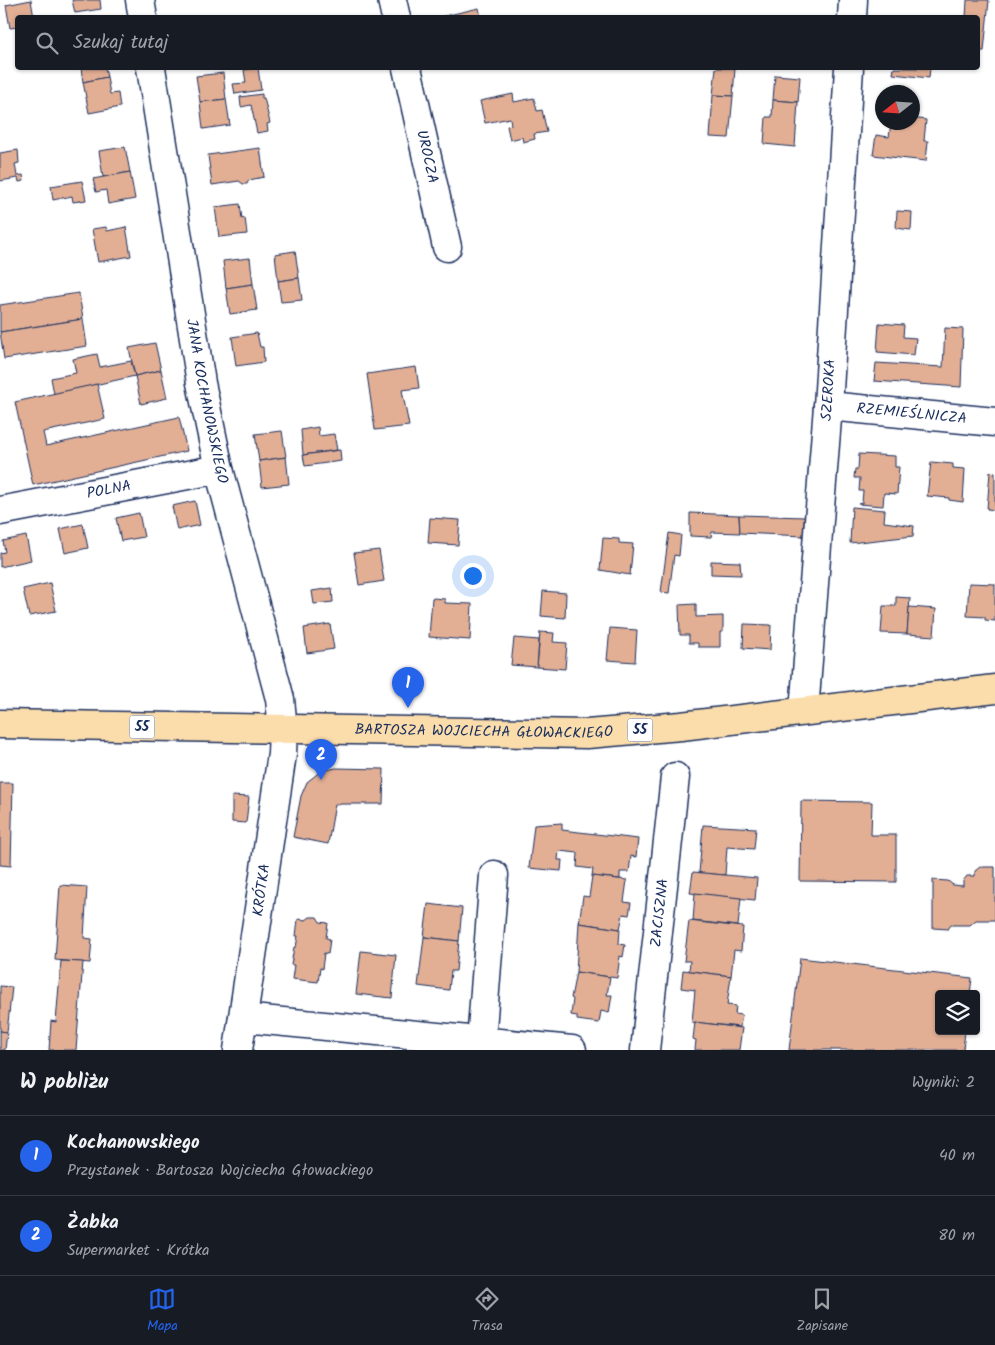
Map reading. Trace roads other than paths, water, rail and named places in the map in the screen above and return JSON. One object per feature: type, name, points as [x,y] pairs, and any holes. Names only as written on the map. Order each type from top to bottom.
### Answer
[{"type":"main road","name":"BARTOSZA WOJCIECHA GŁOWACKIEGO","points":[[0,724],[587,734],[681,726],[995,689]]},
{"type":"street","points":[[140,0],[142,15]]},
{"type":"street","points":[[392,0],[395,15]]},
{"type":"street","points":[[852,15],[853,0]]},
{"type":"street","name":"JANA KOCHANOWSKIEGO","points":[[151,70],[201,383],[219,469],[280,699],[283,730]]},
{"type":"street","name":"UROCZA","points":[[407,70],[447,246]]},
{"type":"street","name":"SZEROKA","points":[[804,712],[828,406],[849,70]]},
{"type":"street","name":"RZEMIEŚLNICZA","points":[[828,406],[995,422]]},
{"type":"street","name":"POLNA","points":[[0,511],[219,469]]},
{"type":"street","name":"KRÓTKA","points":[[238,1050],[282,754],[283,730]]},
{"type":"street","name":"ZACISZNA","points":[[645,1050],[674,777]]},
{"type":"street","points":[[481,1042],[494,875]]},
{"type":"street","points":[[243,1018],[572,1050]]},
{"type":"place","name":"Kochanowskiego","points":[[408,708]]},
{"type":"place","name":"Żabka","points":[[321,780]]}]
